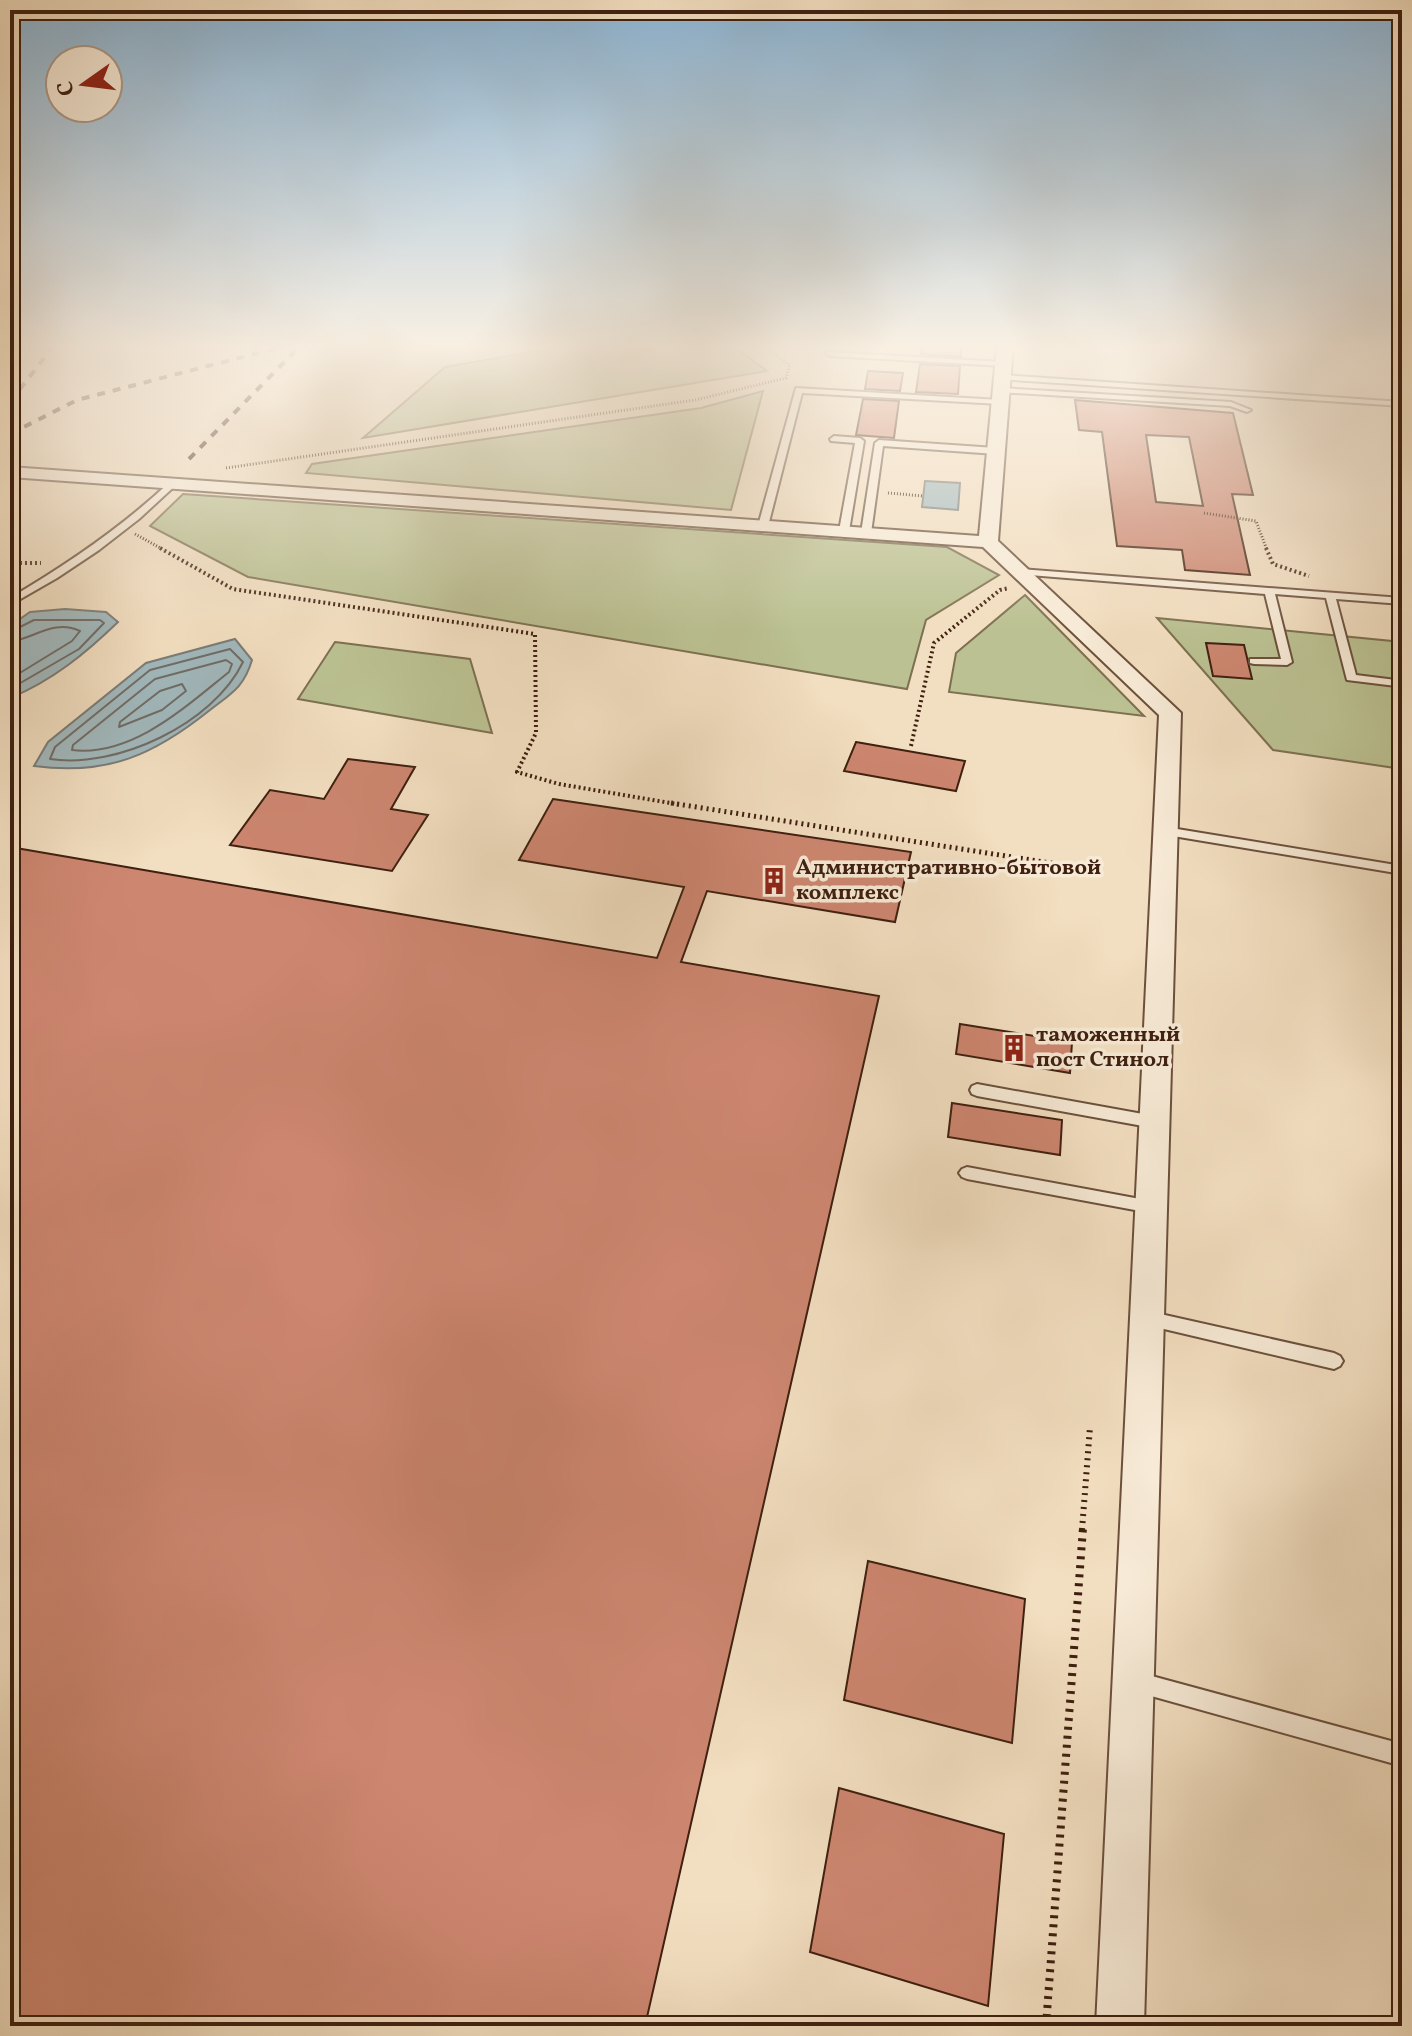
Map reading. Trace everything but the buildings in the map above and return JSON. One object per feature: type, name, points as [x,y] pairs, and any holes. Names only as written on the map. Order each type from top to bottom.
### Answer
[{"type":"street","points":[[988,542],[997,441]]},
{"type":"street","points":[[10,472],[988,542],[1170,713],[1120,2026]]},
{"type":"lane","points":[[763,526],[785,441]]},
{"type":"lane","points":[[844,531],[860,441]]},
{"type":"lane","points":[[866,533],[879,443],[996,451]]},
{"type":"lane","points":[[10,602],[59,574],[125,528],[174,483]]},
{"type":"lane","points":[[1026,577],[1402,601]]},
{"type":"lane","points":[[1254,661],[1287,662],[1269,591]]},
{"type":"lane","points":[[1330,596],[1351,678],[1396,683]]},
{"type":"lane","points":[[1165,831],[1402,870]]},
{"type":"lane","points":[[977,1090],[1154,1122]]},
{"type":"lane","points":[[967,1173],[1151,1207]]},
{"type":"lane","points":[[1146,1318],[1334,1361]]},
{"type":"lane","points":[[1133,1681],[1402,1755]]},
{"type":"path","points":[[218,469],[411,441]]},
{"type":"path","points":[[872,492],[923,496]]},
{"type":"path","points":[[1204,513],[1256,521],[1262,529],[1263,549],[1273,564],[1320,577]]},
{"type":"path","points":[[125,528],[233,589],[535,634],[536,733],[517,772],[559,784],[665,799],[792,824],[1063,865]]},
{"type":"path","points":[[10,563],[47,563]]},
{"type":"path","points":[[911,746],[934,643],[1000,590],[1026,577]]},
{"type":"path","points":[[1046,2026],[1090,1427]]},
{"type":"green space","points":[[472,441],[750,441],[731,510],[306,473],[312,464]]},
{"type":"green space","points":[[183,494],[947,547],[999,575],[926,620],[907,689],[248,577],[150,526]]},
{"type":"green space","points":[[1025,595],[1144,716],[949,692],[956,653]]},
{"type":"green space","points":[[1157,618],[1402,642],[1402,769],[1273,750]]},
{"type":"green space","points":[[335,642],[470,659],[492,733],[298,699]]},
{"type":"water","points":[[925,481],[960,483],[958,510],[922,507]]},
{"type":"water","points":[[65,609],[106,612],[118,622],[68,665],[10,698],[10,626],[30,612]]},
{"type":"water","points":[[235,639],[252,660],[241,683],[225,699],[169,739],[128,759],[107,765],[84,768],[34,766],[48,742],[146,663]]},
{"type":"railway","points":[[189,459],[207,441]]},
{"type":"place","name":"Административно-бытовой комплекс","points":[[774,881]]},
{"type":"place","name":"таможенный пост Стинол","points":[[1014,1048]]}]
